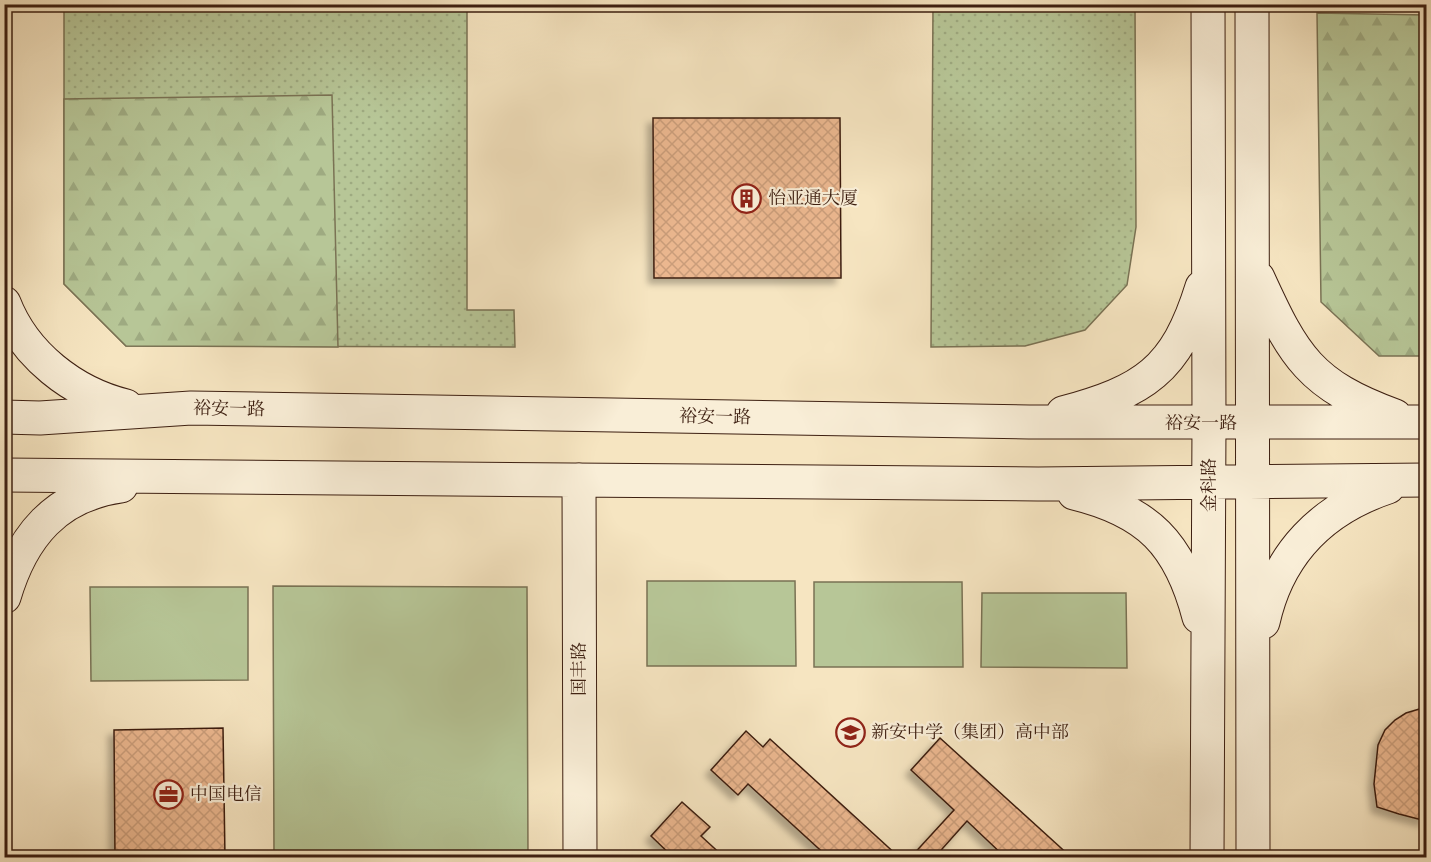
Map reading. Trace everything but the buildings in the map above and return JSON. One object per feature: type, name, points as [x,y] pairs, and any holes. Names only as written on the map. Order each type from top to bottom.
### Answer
[{"type":"main road","name":"金科路","points":[[1208,4],[1208,858]]},
{"type":"main road","points":[[1252,4],[1253,858]]},
{"type":"main road","points":[[1029,422],[1116,396],[1146,381],[1158,371],[1184,333],[1194,311],[1209,263]]},
{"type":"main road","points":[[1254,267],[1287,339],[1312,370],[1327,384],[1369,407],[1418,422]]},
{"type":"main road","points":[[4,303],[9,316],[32,349],[58,375],[89,394],[124,406],[190,408]]},
{"type":"main road","name":"裕安一路","points":[[4,417],[40,418],[190,408],[1029,422],[1418,422]]},
{"type":"main road","points":[[4,475],[1038,484],[1418,480]]},
{"type":"main road","points":[[4,597],[23,549],[38,528],[58,510],[80,498],[109,488],[188,477]]},
{"type":"main road","name":"国丰路","points":[[579,480],[580,858]]},
{"type":"main road","points":[[1254,662],[1265,610],[1275,583],[1302,540],[1320,523],[1363,496],[1418,480]]},
{"type":"main road","points":[[1038,484],[1110,504],[1132,514],[1151,528],[1172,550],[1185,574],[1194,598],[1209,655]]},
{"type":"green space","points":[[64,5],[467,5],[467,310],[514,310],[515,347],[126,346],[64,284]]},
{"type":"green space","points":[[933,5],[1135,5],[1136,227],[1127,285],[1085,330],[1025,346],[931,347]]},
{"type":"green space","points":[[1317,13],[1426,15],[1426,356],[1379,356],[1321,302]]},
{"type":"green space","points":[[332,95],[338,347],[126,346],[64,284],[64,99]]},
{"type":"green space","points":[[647,581],[795,581],[796,666],[647,666]]},
{"type":"green space","points":[[814,582],[962,582],[963,667],[814,667]]},
{"type":"green space","points":[[273,586],[527,587],[528,857],[274,857]]},
{"type":"green space","points":[[90,587],[248,587],[248,680],[91,681]]},
{"type":"green space","points":[[982,593],[1126,593],[1127,668],[981,667]]},
{"type":"place","name":"怡亚通大厦","points":[[747,198]]},
{"type":"place","name":"新安中学（集团）高中部","points":[[850,732]]},
{"type":"place","name":"中国电信","points":[[169,794]]}]
